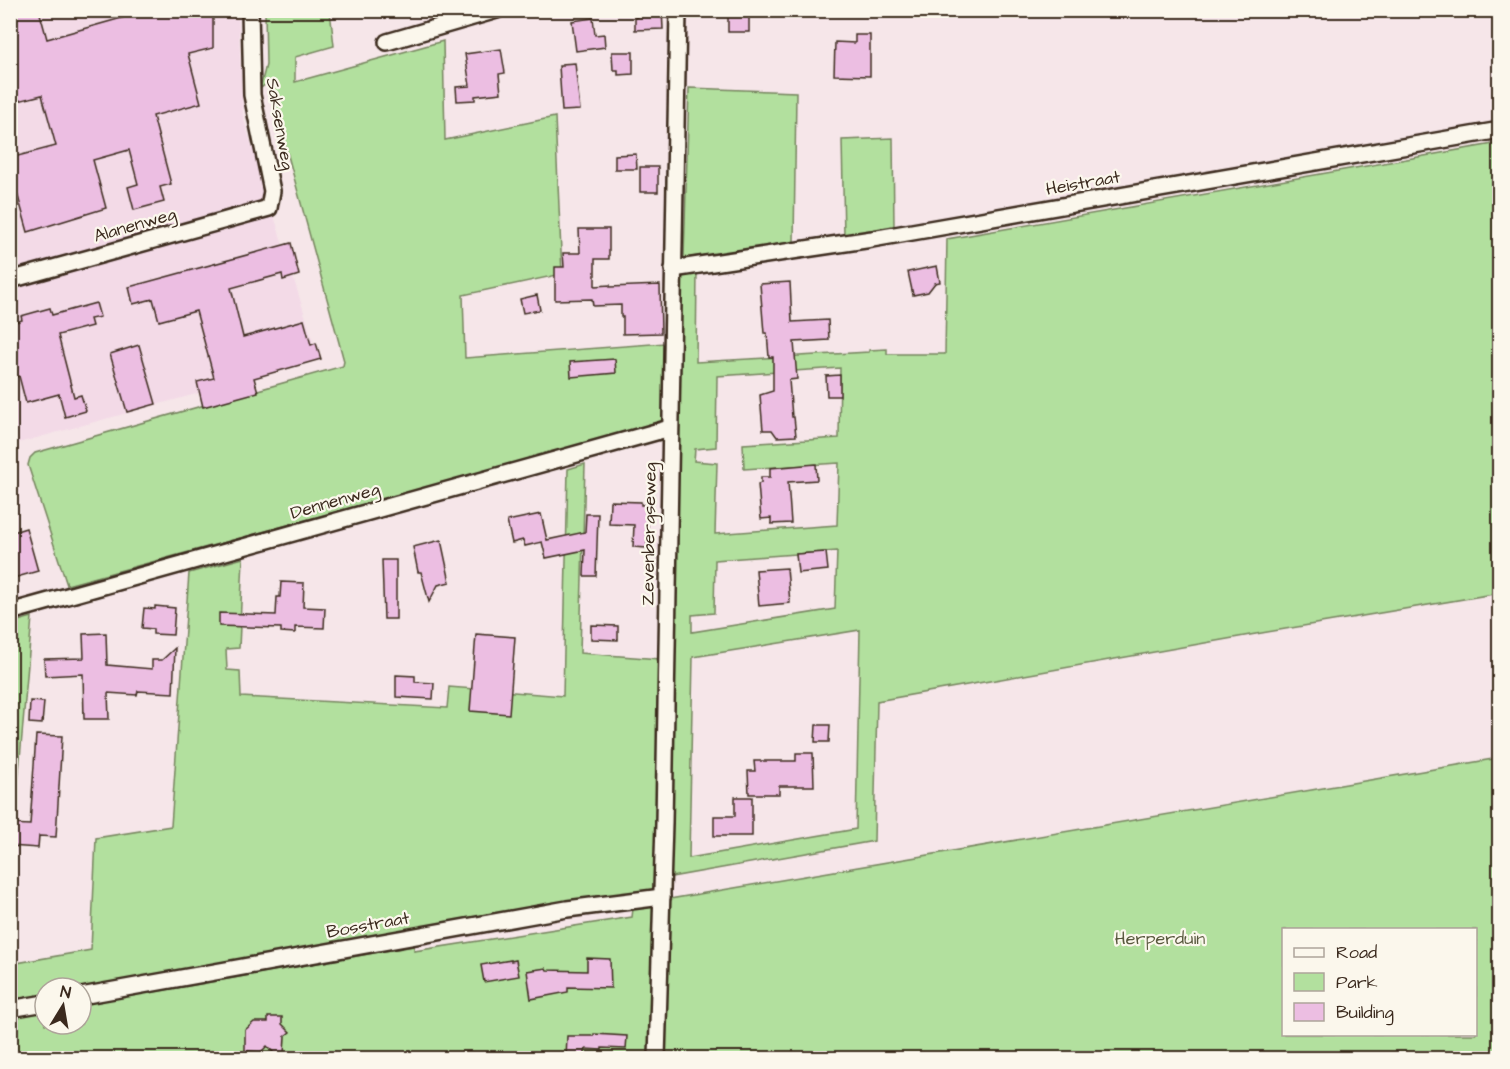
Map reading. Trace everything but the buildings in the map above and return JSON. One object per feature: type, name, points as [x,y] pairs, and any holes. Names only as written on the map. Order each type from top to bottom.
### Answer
[{"type":"street","name":"Saksenweg","points":[[250,10],[252,95],[272,191],[269,208]]},
{"type":"street","points":[[387,42],[497,10]]},
{"type":"street","name":"Zevenbergseweg","points":[[657,1059],[678,10]]},
{"type":"street","name":"Heistraat","points":[[673,269],[872,239],[1500,130]]},
{"type":"street","name":"Alanenweg","points":[[10,280],[269,208]]},
{"type":"street","name":"Dennenweg","points":[[10,612],[670,428]]},
{"type":"street","name":"Bosstraat","points":[[93,994],[567,909],[662,897]]},
{"type":"street","points":[[10,1009],[33,1005]]},
{"type":"shaded area","points":[[11,11],[238,11],[243,117],[319,360],[11,445]]},
{"type":"green space","points":[[265,11],[330,11],[334,46],[295,57],[295,82],[443,41],[445,140],[555,117],[562,274],[463,295],[465,358],[665,343],[663,423],[67,585],[28,465],[35,453],[343,366],[344,361],[268,82],[260,89],[266,65]]},
{"type":"green space","points":[[689,88],[796,92],[794,243],[684,258]]},
{"type":"green space","points":[[893,138],[894,227],[844,235],[842,140]]},
{"type":"green space","points":[[1499,143],[1499,593],[877,701],[874,841],[671,877],[681,272],[697,270],[696,362],[887,349],[887,354],[945,354],[947,239]],"holes":[[[840,368],[839,438],[743,444],[744,469],[839,463],[837,525],[715,534],[717,463],[694,461],[695,449],[716,447],[717,376]],[[837,551],[835,609],[692,632],[692,615],[714,613],[715,560]],[[860,630],[856,829],[689,858],[693,657]]]},
{"type":"green space","points":[[585,464],[580,653],[660,659],[654,890],[93,986],[93,976],[33,976],[33,997],[11,1001],[11,964],[91,950],[96,838],[171,826],[189,573],[243,558],[239,648],[226,649],[227,670],[240,671],[241,697],[447,708],[449,687],[563,696],[568,469]]},
{"type":"green space","points":[[32,617],[11,865],[11,623]]},
{"type":"green space","name":"Herperduin","points":[[1499,758],[1499,1058],[11,1058],[11,1017],[16,1013],[33,1011],[33,1036],[93,1036],[93,1001],[414,946],[414,951],[632,917],[633,909],[653,906],[653,914],[670,912],[670,899]]}]
